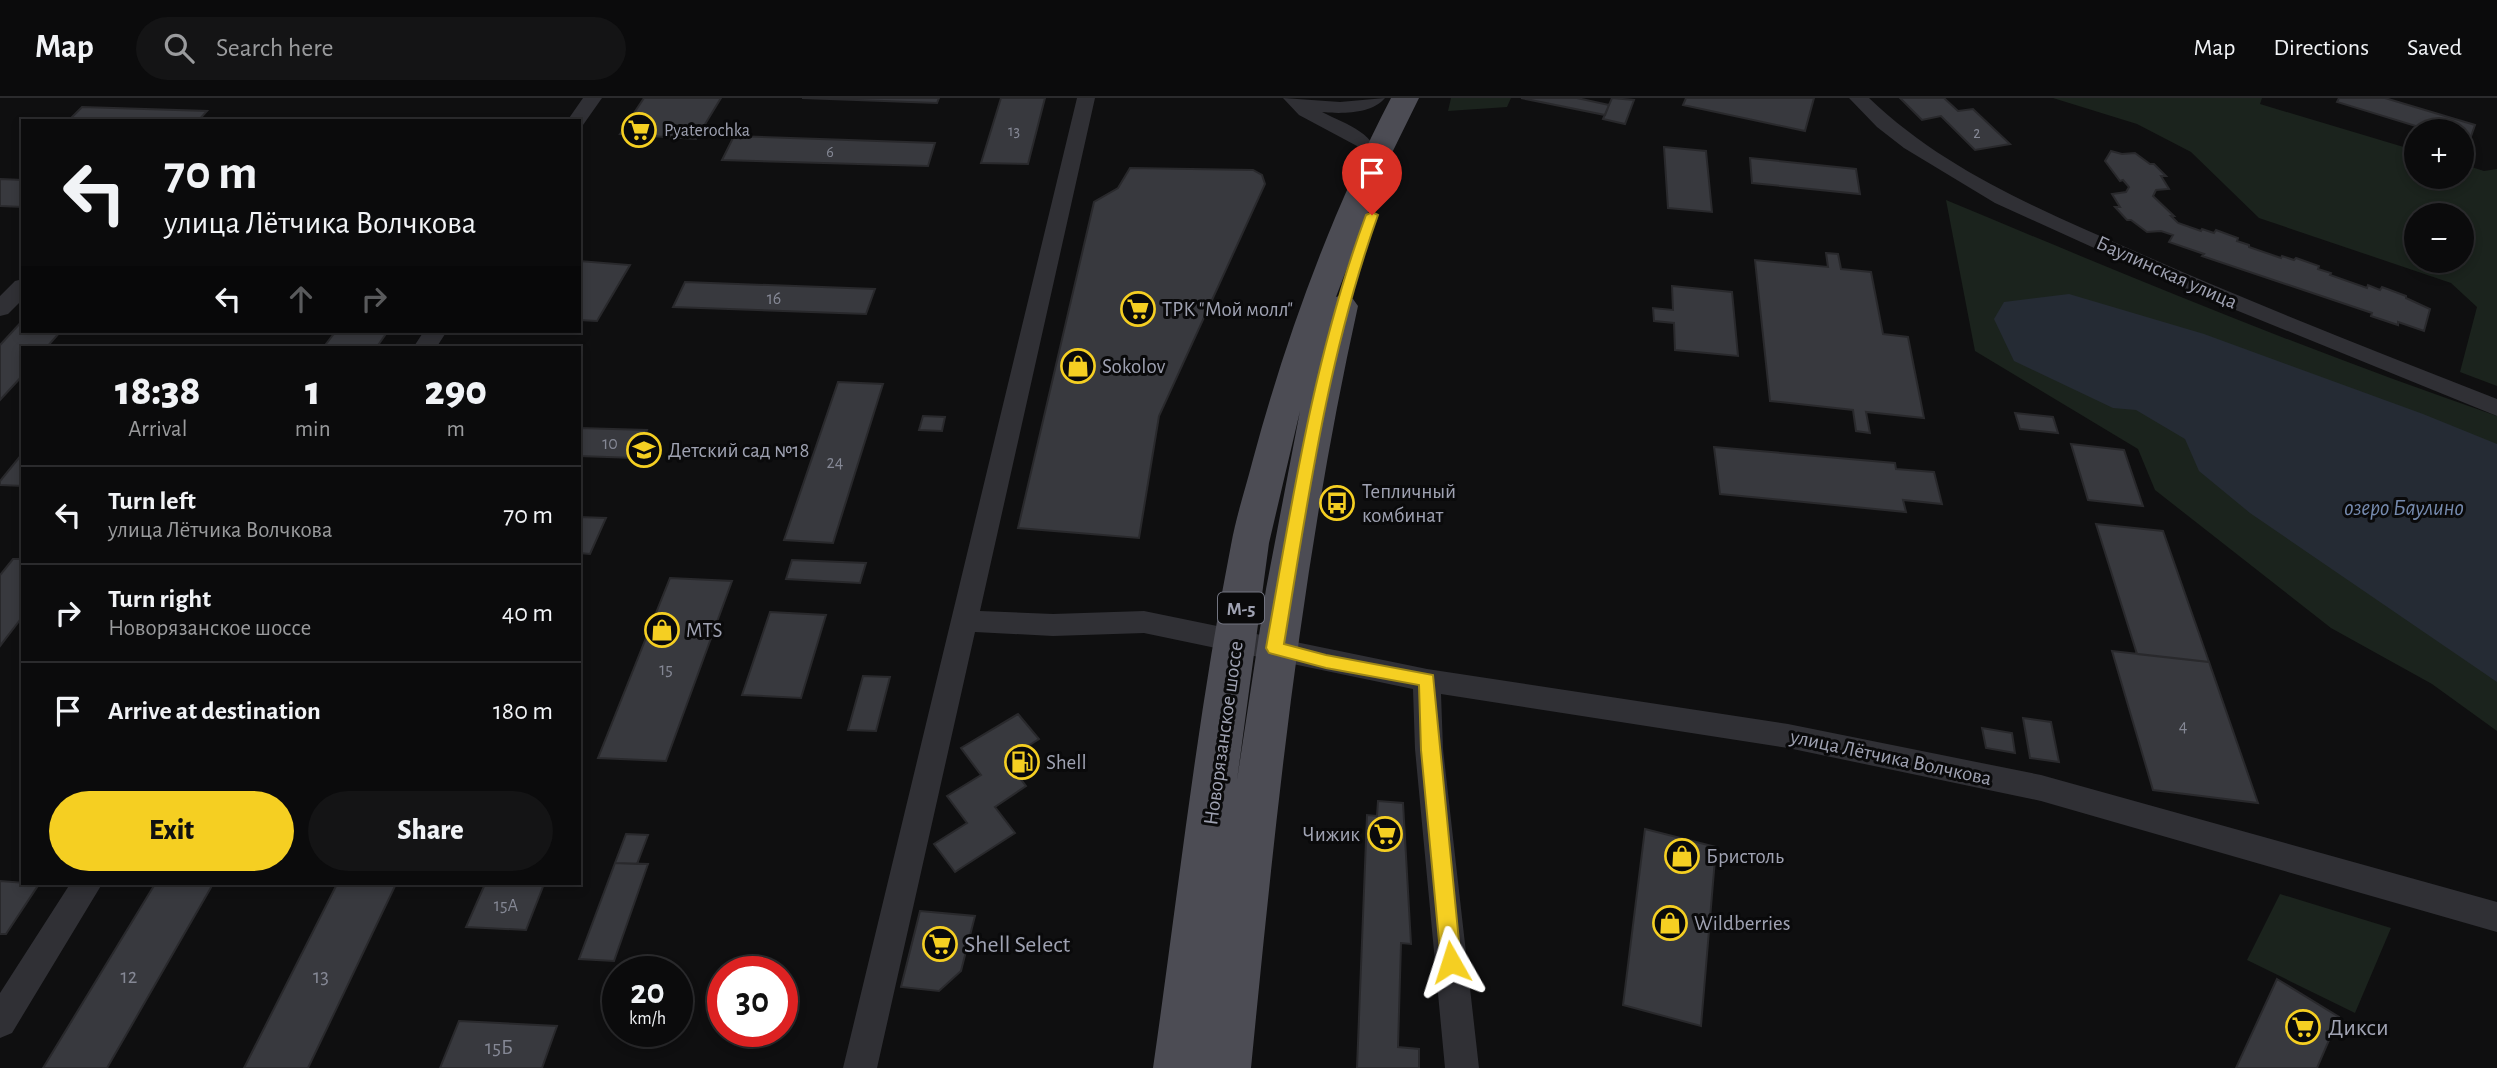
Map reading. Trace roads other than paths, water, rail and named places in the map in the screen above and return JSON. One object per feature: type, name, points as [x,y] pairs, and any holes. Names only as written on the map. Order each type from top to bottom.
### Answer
[{"type":"main road","name":"М-5","points":[[1380,169],[1405,98]]},
{"type":"main road","name":"М-5","points":[[1380,169],[1426,98]]},
{"type":"main road","name":"Новорязанское шоссе","points":[[1226,1068],[1255,644],[1250,543],[1284,408],[1328,272],[1380,169]]},
{"type":"main road","name":"Новорязанское шоссе","points":[[1178,1068],[1255,644]]},
{"type":"street","points":[[577,119],[593,98]]},
{"type":"street","points":[[860,1068],[1086,98]]},
{"type":"street","points":[[1293,98],[1336,108],[1376,98]]},
{"type":"street","points":[[1293,98],[1306,110],[1364,142],[1380,169]]},
{"type":"street","name":"Баулинская улица","points":[[1858,98],[1879,120],[1928,158],[2015,204],[2186,283],[2497,408]]},
{"type":"street","points":[[0,309],[21,288]]},
{"type":"street","name":"улица Лётчика Волчкова","points":[[965,621],[1053,625],[1144,622],[1255,644],[1326,662],[1427,680],[1788,736],[2041,789],[2497,918]]},
{"type":"street","points":[[1427,680],[1429,750],[1462,1068]]},
{"type":"street","points":[[0,1023],[86,885]]},
{"type":"water","name":"озеро Баулино","points":[[2069,294],[2204,334],[2497,444],[2497,682],[2250,513],[2199,471],[2185,439],[2136,410],[2113,408],[2014,361],[1994,319],[2004,302]]},
{"type":"place","name":"Pyaterochka","points":[[639,130]]},
{"type":"place","name":"ТРК \"Мой молл\"","points":[[1138,309]]},
{"type":"place","name":"Sokolov","points":[[1078,366]]},
{"type":"place","name":"Детский сад №18","points":[[644,450]]},
{"type":"place","name":"Тепличный комбинат","points":[[1337,503]]},
{"type":"place","name":"MTS","points":[[662,630]]},
{"type":"place","name":"Shell","points":[[1022,762]]},
{"type":"place","name":"Чижик","points":[[1385,834]]},
{"type":"place","name":"Бристоль","points":[[1682,856]]},
{"type":"place","name":"Wildberries","points":[[1670,923]]},
{"type":"place","name":"Shell Select","points":[[940,944]]},
{"type":"place","name":"Дикси","points":[[2303,1027]]}]
